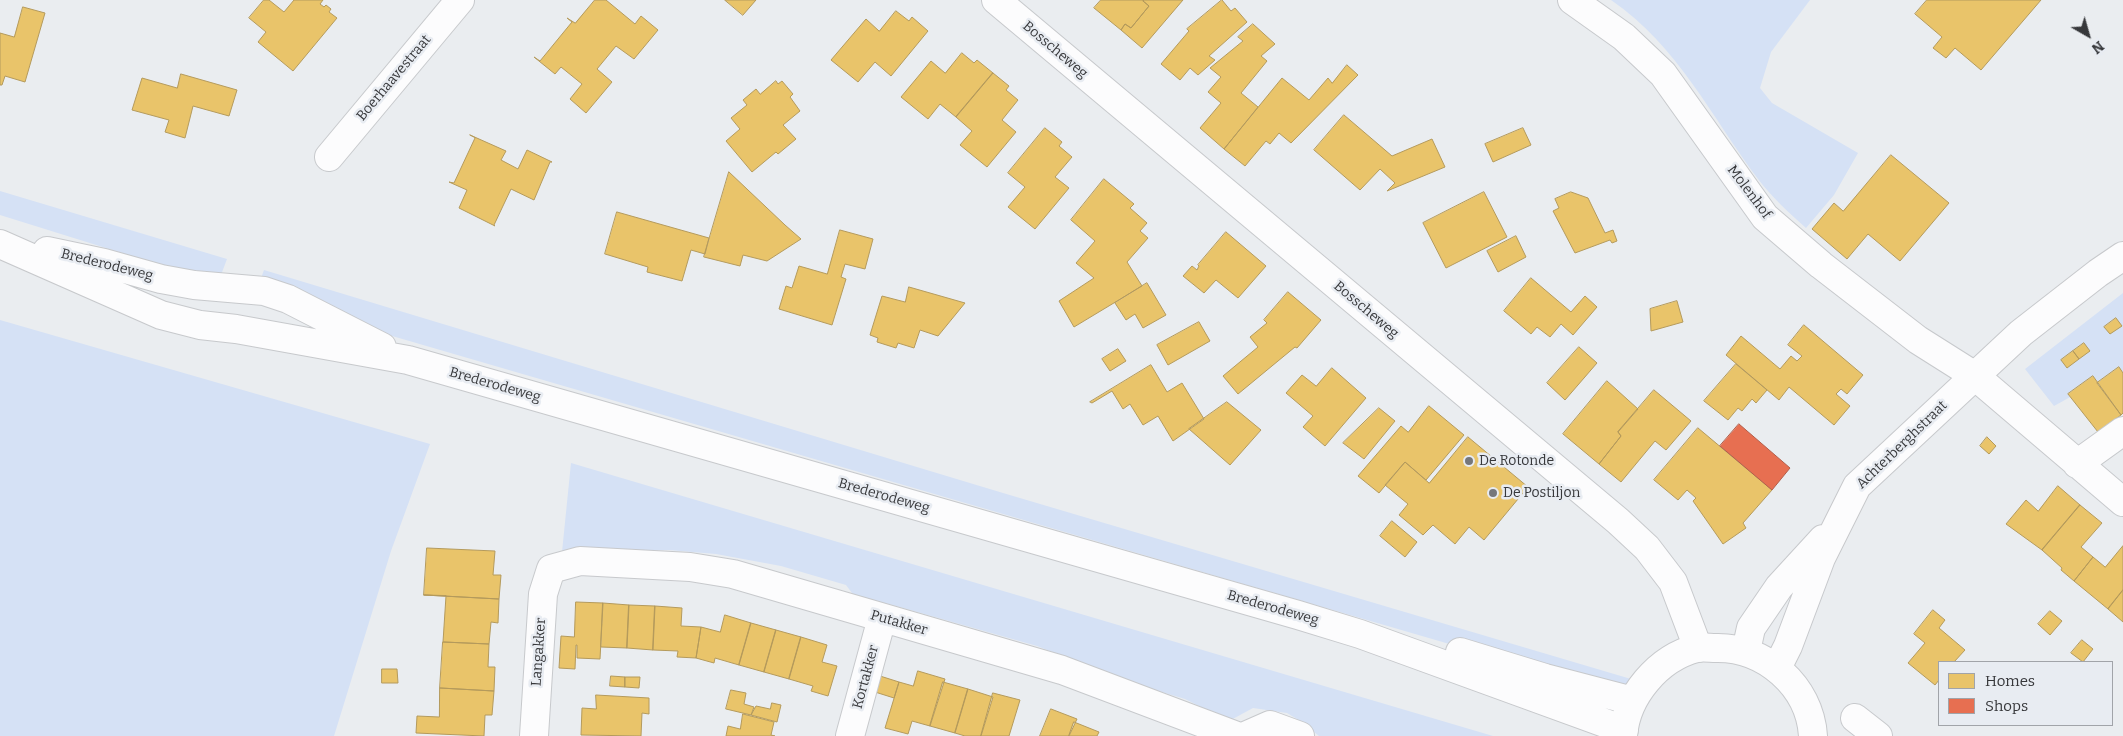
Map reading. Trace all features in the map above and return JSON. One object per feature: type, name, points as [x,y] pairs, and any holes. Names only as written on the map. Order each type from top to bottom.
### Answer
[{"type":"street","name":"Boerhaavestraat","points":[[329,157],[460,0]]},
{"type":"street","name":"Bosscheweg","points":[[996,0],[1618,521],[1647,548],[1674,582],[1698,648]]},
{"type":"street","name":"Molenhof","points":[[1572,0],[1624,37],[1663,74],[1765,217],[1821,265],[1918,340],[1975,376]]},
{"type":"street","name":"Brederodeweg","points":[[0,243],[161,315],[200,325],[236,329],[408,360],[1298,614],[1360,634],[1624,733]]},
{"type":"street","name":"Brederodeweg","points":[[0,243],[104,262],[161,279],[264,291],[288,299],[408,360]]},
{"type":"street","name":"Achterberghstraat","points":[[1777,668],[1788,646],[1821,558],[1857,486],[2022,333],[2098,273],[2123,256]]},
{"type":"street","points":[[1975,376],[2123,502]]},
{"type":"street","points":[[2077,464],[2123,431]]},
{"type":"street","name":"Achterberghstraat","points":[[1746,652],[1751,628],[1779,587],[1839,521]]},
{"type":"street","name":"Putakker","points":[[551,569],[580,561],[690,567],[733,574],[1062,670],[1237,736]]},
{"type":"street","name":"Langakker","points":[[534,736],[543,594],[551,569]]},
{"type":"street","name":"Kortakker","points":[[850,736],[882,618]]},
{"type":"street","name":"Brederodeweg","points":[[1360,634],[1457,651],[1545,678],[1633,701]]},
{"type":"street","points":[[1624,733],[1633,701],[1646,680],[1665,664],[1698,648],[1729,648],[1746,652],[1777,668],[1794,684],[1806,704],[1813,736]]},
{"type":"street","points":[[1855,718],[1878,736]]},
{"type":"street","points":[[1245,736],[1270,724],[1300,736]]},
{"type":"shaded area","points":[[1611,0],[1810,0],[1771,52],[1760,88],[1772,103],[1858,153],[1834,195],[1806,228],[1781,205],[1758,179],[1675,60],[1635,19]]},
{"type":"shaded area","points":[[0,191],[227,259],[218,283],[0,215]]},
{"type":"shaded area","points":[[264,270],[1003,493],[1631,679],[1621,694],[375,331],[255,294]]},
{"type":"shaded area","points":[[2123,293],[2123,373],[2092,385],[2054,406],[2025,369]]},
{"type":"shaded area","points":[[0,320],[430,444],[391,551],[334,736],[0,736]]},
{"type":"shaded area","points":[[571,463],[1493,736],[1319,736],[1287,713],[1253,708],[1229,721],[1185,699],[1122,680],[1037,646],[889,604],[855,597],[846,585],[781,566],[716,554],[669,550],[562,552]]},
{"type":"building: Homes","points":[[264,0],[269,0],[284,12],[294,0],[323,0],[320,4],[324,7],[326,5],[331,9],[329,12],[337,18],[293,71],[258,42],[266,32],[249,18]]},
{"type":"building: Homes","points":[[595,0],[606,0],[635,24],[641,16],[658,30],[634,59],[616,46],[597,69],[612,82],[586,113],[570,99],[582,84],[561,67],[555,74],[534,57],[540,61],[572,22],[567,18],[575,23]]},
{"type":"building: Homes","points":[[725,0],[756,0],[743,15]]},
{"type":"building: Homes","points":[[1101,0],[1144,0],[1149,6],[1131,28],[1125,24],[1121,30],[1094,8]]},
{"type":"building: Homes","points":[[1144,0],[1183,0],[1142,48],[1121,30],[1125,24],[1131,28],[1149,6]]},
{"type":"building: Homes","points":[[1222,0],[1231,11],[1235,8],[1247,22],[1209,56],[1215,60],[1198,75],[1190,68],[1180,80],[1161,64],[1189,31],[1187,29]]},
{"type":"building: Homes","points":[[1927,0],[2041,0],[1981,70],[1955,48],[1946,58],[1933,48],[1942,37],[1915,14]]},
{"type":"building: Homes","points":[[23,7],[45,13],[25,82],[5,76],[2,85],[0,85],[0,33],[14,37]]},
{"type":"building: Homes","points":[[896,11],[909,21],[912,17],[928,31],[891,76],[875,62],[858,82],[831,60],[866,19],[879,31]]},
{"type":"building: Homes","points":[[1253,24],[1275,44],[1261,56],[1267,61],[1241,93],[1258,107],[1224,149],[1200,128],[1221,103],[1208,92],[1221,77],[1210,68],[1243,41],[1238,37]]},
{"type":"building: Homes","points":[[962,53],[974,63],[977,60],[993,73],[956,117],[940,104],[928,119],[901,97],[931,61],[945,73]]},
{"type":"building: Homes","points":[[1347,65],[1358,75],[1291,143],[1279,133],[1270,144],[1266,141],[1245,166],[1224,149],[1282,78],[1309,100],[1328,78],[1332,83]]},
{"type":"building: Homes","points":[[993,73],[1009,86],[1006,90],[1018,100],[1002,120],[1016,132],[987,167],[960,145],[972,131],[956,117]]},
{"type":"building: Homes","points":[[181,74],[237,90],[229,116],[193,106],[185,138],[165,132],[169,120],[132,110],[142,78],[177,88]]},
{"type":"building: Homes","points":[[776,81],[778,84],[782,81],[793,94],[790,97],[800,111],[783,125],[796,139],[778,154],[776,152],[752,172],[726,141],[740,129],[731,118],[747,105],[743,100],[756,89],[760,94]]},
{"type":"building: Homes","points":[[1344,115],[1392,156],[1432,139],[1445,167],[1387,191],[1395,183],[1380,169],[1360,190],[1314,150]]},
{"type":"building: Homes","points":[[1045,128],[1062,142],[1059,146],[1072,157],[1055,177],[1069,188],[1035,229],[1008,207],[1025,187],[1008,173]]},
{"type":"building: Homes","points":[[1523,128],[1531,145],[1493,162],[1485,144]]},
{"type":"building: Homes","points":[[470,135],[506,151],[501,160],[518,169],[527,150],[552,162],[550,162],[534,200],[511,189],[495,226],[459,208],[467,190],[449,182],[454,183],[475,138]]},
{"type":"building: Homes","points":[[1891,155],[1949,203],[1900,261],[1868,234],[1847,259],[1812,229],[1834,203],[1843,211]]},
{"type":"building: Homes","points":[[729,172],[801,239],[767,261],[743,255],[740,266],[704,257]]},
{"type":"building: Homes","points":[[1104,179],[1134,204],[1130,208],[1147,223],[1140,231],[1148,238],[1127,262],[1142,286],[1074,327],[1059,301],[1094,278],[1076,263],[1095,241],[1071,220]]},
{"type":"building: Homes","points":[[1484,192],[1507,237],[1446,268],[1423,223]]},
{"type":"building: Homes","points":[[1571,192],[1588,198],[1605,233],[1613,230],[1617,241],[1612,243],[1610,240],[1575,253],[1553,211],[1559,208],[1555,199]]},
{"type":"building: Homes","points":[[617,212],[709,238],[705,254],[691,250],[682,281],[647,272],[648,267],[605,254]]},
{"type":"building: Homes","points":[[840,230],[873,239],[865,269],[845,264],[841,277],[846,279],[832,325],[779,309],[786,286],[792,288],[799,266],[827,274]]},
{"type":"building: Homes","points":[[1226,232],[1266,266],[1238,298],[1216,280],[1204,293],[1183,276],[1192,266],[1197,270],[1198,265]]},
{"type":"building: Homes","points":[[1516,236],[1526,257],[1498,272],[1487,251]]},
{"type":"building: Homes","points":[[1531,278],[1571,312],[1585,296],[1597,307],[1573,335],[1561,324],[1550,337],[1537,327],[1531,334],[1504,311]]},
{"type":"building: Homes","points":[[1147,283],[1166,315],[1143,328],[1135,314],[1126,320],[1115,303]]},
{"type":"building: Homes","points":[[909,287],[965,303],[938,336],[920,330],[914,348],[898,343],[896,348],[877,342],[878,338],[870,335],[882,296],[905,302]]},
{"type":"building: Homes","points":[[1288,292],[1321,320],[1297,348],[1295,347],[1238,394],[1223,376],[1258,347],[1250,337],[1267,323],[1264,320]]},
{"type":"building: Homes","points":[[1677,301],[1683,322],[1651,331],[1650,309]]},
{"type":"building: Homes","points":[[2116,318],[2122,326],[2110,334],[2104,327]]},
{"type":"building: Homes","points":[[1199,322],[1210,341],[1168,365],[1157,345]]},
{"type":"building: Homes","points":[[1804,325],[1863,375],[1847,394],[1841,389],[1836,394],[1850,406],[1834,425],[1789,387],[1779,400],[1726,355],[1741,336],[1780,369],[1791,356],[1797,361],[1802,356],[1788,345]]},
{"type":"building: Homes","points":[[2084,343],[2090,351],[2079,359],[2073,351]]},
{"type":"building: Homes","points":[[1579,347],[1597,363],[1565,400],[1547,383]]},
{"type":"building: Homes","points":[[1118,349],[1126,361],[1110,371],[1102,359]]},
{"type":"building: Homes","points":[[2073,351],[2079,359],[2067,368],[2061,360]]},
{"type":"building: Homes","points":[[1736,364],[1767,390],[1756,403],[1752,399],[1742,411],[1738,408],[1728,420],[1704,401]]},
{"type":"building: Homes","points":[[1151,365],[1167,392],[1182,383],[1204,419],[1173,441],[1158,416],[1143,425],[1130,404],[1123,409],[1112,391],[1092,403],[1090,402]]},
{"type":"building: Homes","points":[[2119,367],[2123,373],[2123,413],[2121,415],[2097,383]]},
{"type":"building: Homes","points":[[1332,368],[1366,398],[1325,446],[1303,427],[1313,416],[1286,393],[1302,375],[1316,386]]},
{"type":"building: Homes","points":[[2093,376],[2121,415],[2098,432],[2068,394]]},
{"type":"building: Homes","points":[[1607,381],[1638,409],[1618,432],[1621,436],[1599,464],[1563,434]]},
{"type":"building: Homes","points":[[1654,390],[1691,421],[1666,450],[1655,441],[1621,482],[1599,464],[1621,436],[1618,432]]},
{"type":"building: Homes","points":[[1227,402],[1261,430],[1230,465],[1189,429]]},
{"type":"building: Homes","points":[[1429,406],[1464,435],[1426,480],[1405,462],[1379,493],[1358,476],[1401,426],[1408,432]]},
{"type":"building: Homes","points":[[1379,408],[1395,421],[1364,459],[1343,443]]},
{"type":"building: Homes","points":[[1698,428],[1772,490],[1743,523],[1746,528],[1723,544],[1693,501],[1696,498],[1687,490],[1678,500],[1654,480]]},
{"type":"building: Homes","points":[[1468,437],[1528,487],[1484,540],[1469,527],[1455,544],[1433,525],[1423,535],[1399,515],[1408,504],[1385,485],[1405,462],[1429,483]]},
{"type":"building: Homes","points":[[1987,437],[1996,446],[1989,454],[1980,446]]},
{"type":"building: Homes","points":[[2058,486],[2080,505],[2042,550],[2006,524],[2026,500],[2038,511]]},
{"type":"building: Homes","points":[[2080,505],[2102,523],[2081,547],[2093,557],[2074,581],[2042,550]]},
{"type":"building: Homes","points":[[1392,521],[1417,542],[1405,557],[1380,536]]},
{"type":"building: Homes","points":[[2123,546],[2123,590],[2108,609],[2074,581],[2093,557],[2105,567]]},
{"type":"building: Homes","points":[[427,548],[495,551],[493,575],[501,575],[499,599],[424,595]]},
{"type":"building: Homes","points":[[2123,590],[2123,622],[2108,609]]},
{"type":"building: Homes","points":[[446,596],[499,599],[498,623],[491,622],[489,644],[443,642]]},
{"type":"building: Homes","points":[[576,602],[603,603],[600,659],[577,658],[576,645],[575,669],[559,668],[561,636],[574,637]]},
{"type":"building: Homes","points":[[603,603],[629,605],[627,648],[601,647]]},
{"type":"building: Homes","points":[[629,605],[655,606],[653,650],[627,648]]},
{"type":"building: Homes","points":[[655,606],[682,608],[681,626],[701,627],[696,658],[677,657],[678,651],[653,650]]},
{"type":"building: Homes","points":[[1933,610],[1945,620],[1939,628],[1965,650],[1955,661],[1938,661],[1938,681],[1935,685],[1908,663],[1925,643],[1914,634]]},
{"type":"building: Homes","points":[[2050,611],[2062,621],[2050,635],[2038,624]]},
{"type":"building: Homes","points":[[725,615],[751,623],[739,665],[715,658],[714,663],[696,658],[701,627],[720,632]]},
{"type":"building: Homes","points":[[751,623],[776,630],[764,672],[739,665]]},
{"type":"building: Homes","points":[[776,630],[801,637],[789,679],[764,672]]},
{"type":"building: Homes","points":[[801,637],[827,645],[822,662],[837,666],[828,696],[811,691],[813,686],[789,679]]},
{"type":"building: Homes","points":[[2082,640],[2093,649],[2084,661],[2071,653]]},
{"type":"building: Homes","points":[[443,642],[489,644],[488,667],[495,667],[494,691],[440,688]]},
{"type":"building: Homes","points":[[382,669],[397,669],[398,683],[382,683]]},
{"type":"building: Homes","points":[[918,671],[945,679],[930,726],[912,721],[908,734],[885,728],[899,682],[913,686]]},
{"type":"building: Homes","points":[[611,676],[625,677],[625,687],[610,686]]},
{"type":"building: Homes","points":[[880,676],[899,682],[894,698],[875,692]]},
{"type":"building: Homes","points":[[625,677],[640,677],[639,688],[625,687]]},
{"type":"building: Homes","points":[[943,682],[968,689],[955,733],[930,726]]},
{"type":"building: Homes","points":[[440,688],[494,691],[492,715],[485,715],[484,736],[416,733],[417,716],[439,717]]},
{"type":"building: Homes","points":[[968,689],[993,697],[981,736],[965,736],[955,733]]},
{"type":"building: Homes","points":[[731,690],[746,693],[744,704],[754,707],[751,715],[726,709]]},
{"type":"building: Homes","points":[[993,693],[1020,700],[1009,736],[981,736]]},
{"type":"building: Homes","points":[[596,695],[649,698],[649,714],[642,713],[641,736],[581,735],[582,708],[596,709]]},
{"type":"building: Homes","points":[[772,703],[781,705],[777,722],[751,715],[756,706],[770,709]]},
{"type":"building: Homes","points":[[1051,709],[1077,719],[1069,736],[1040,736]]},
{"type":"building: Homes","points":[[743,714],[774,722],[771,735],[775,736],[726,736],[728,726],[740,729]]},
{"type":"building: Homes","points":[[1074,722],[1099,732],[1097,736],[1069,736]]},
{"type":"building: Shops","points":[[1739,424],[1790,468],[1772,490],[1720,446]]},
{"type":"place","name":"De Rotonde","points":[[1469,461]]},
{"type":"place","name":"De Postiljon","points":[[1493,493]]}]
